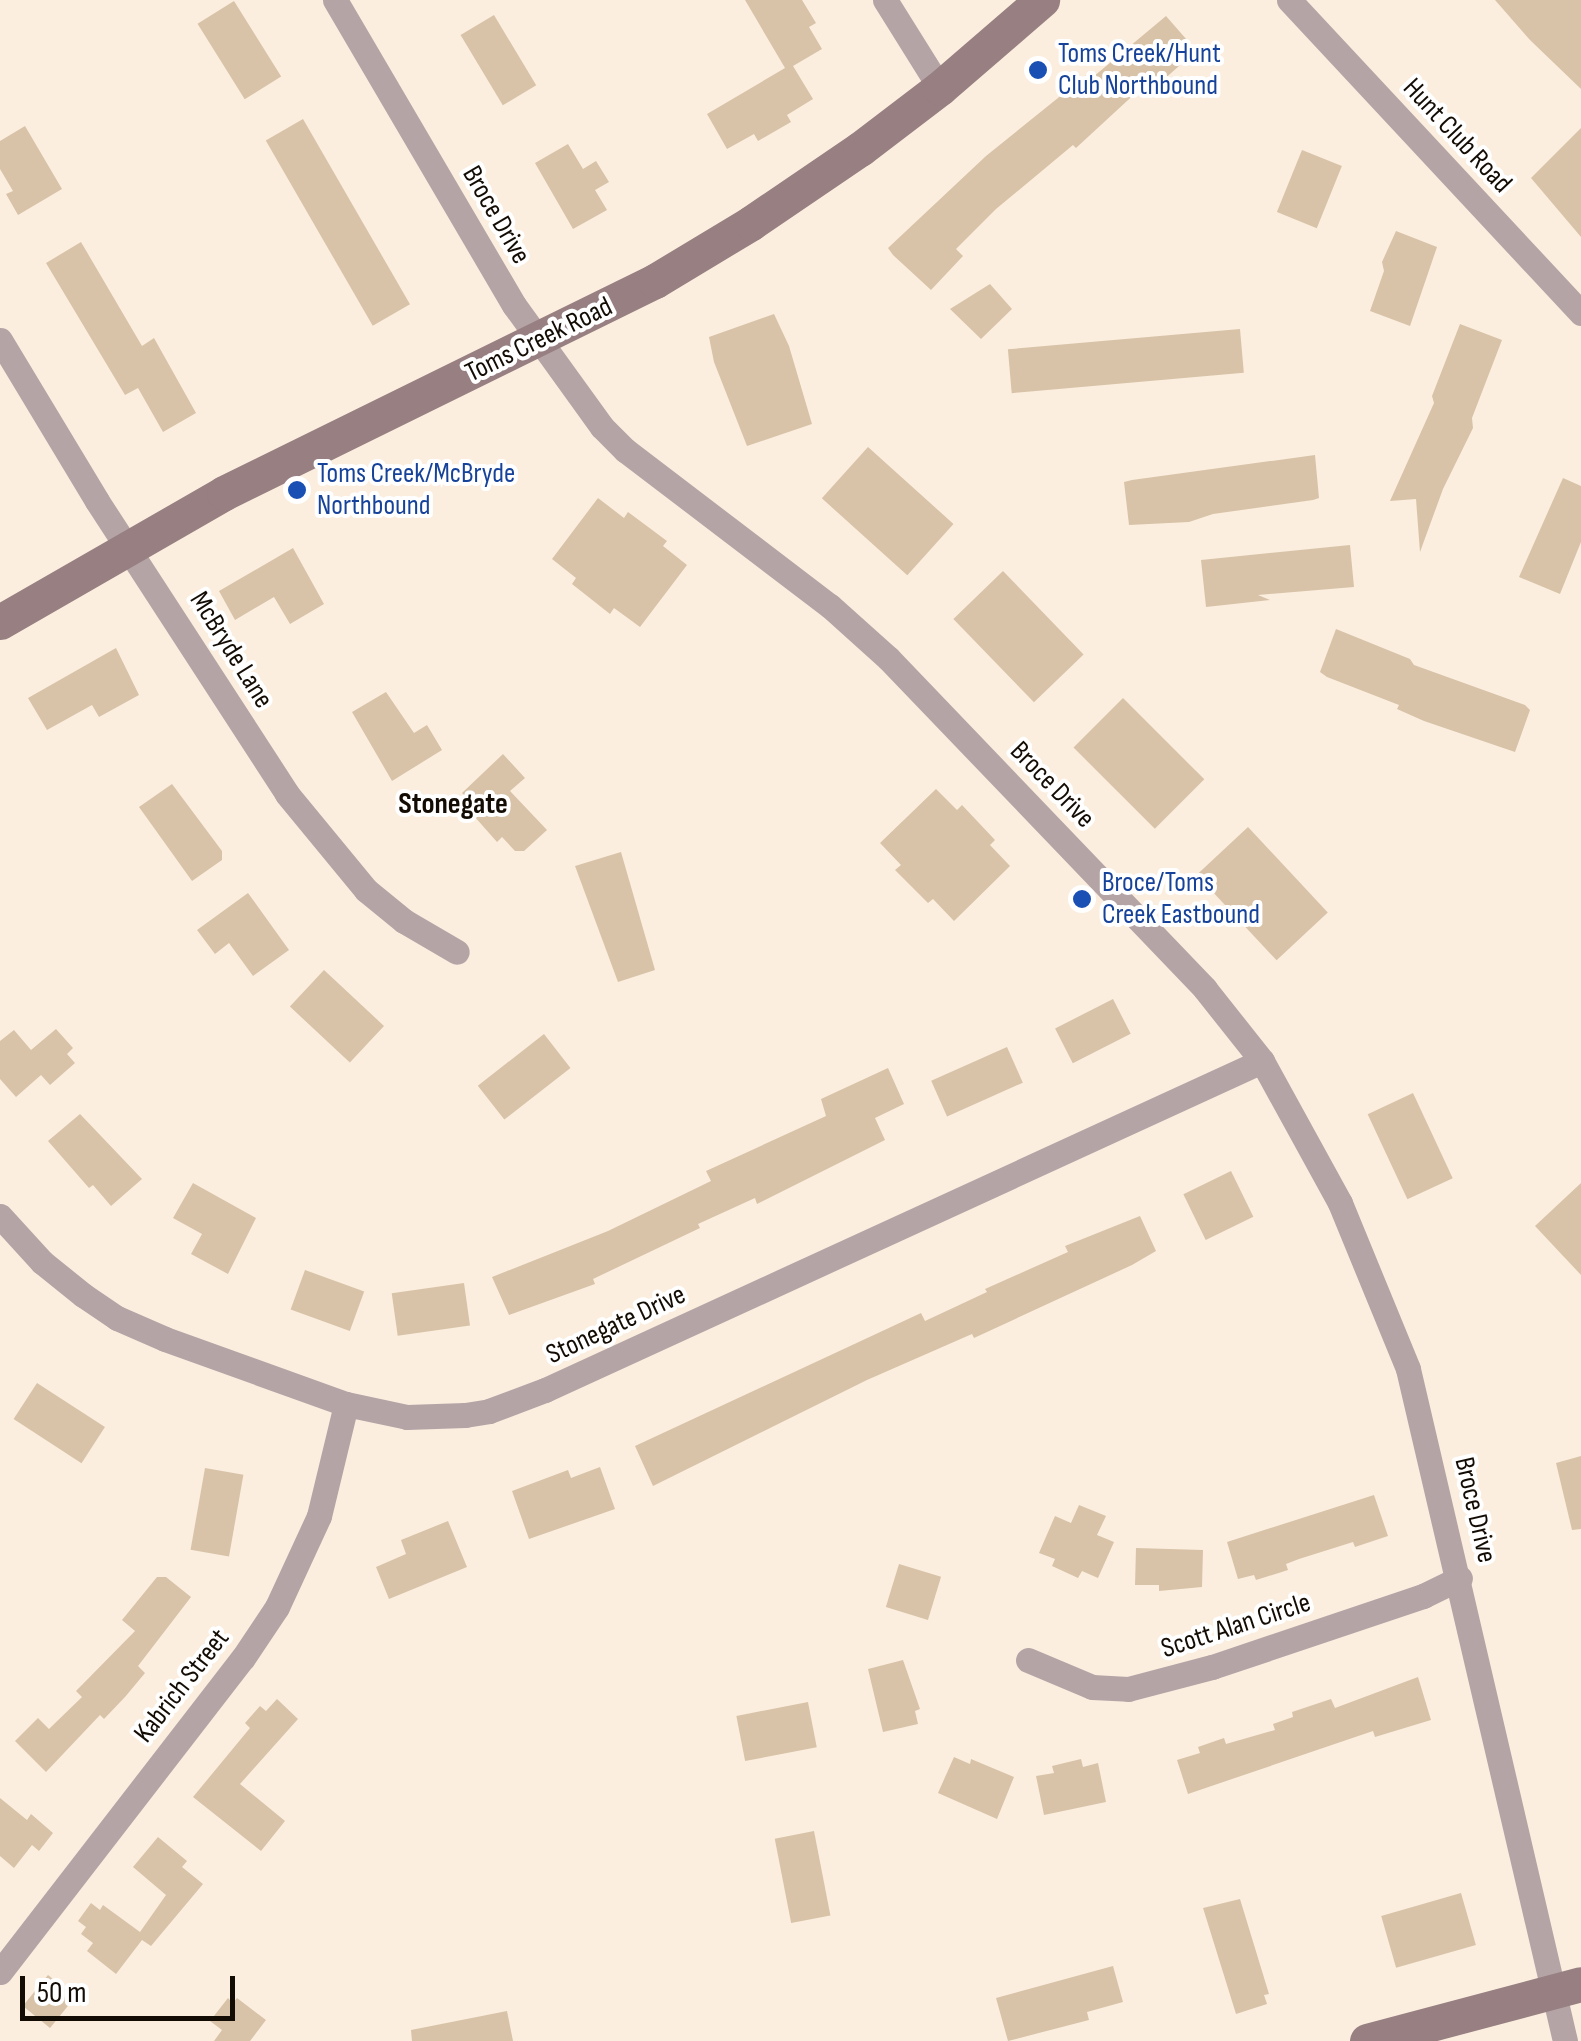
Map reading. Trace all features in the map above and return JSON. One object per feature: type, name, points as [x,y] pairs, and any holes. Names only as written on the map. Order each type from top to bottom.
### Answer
[{"type":"main road","name":"Toms Creek Road","points":[[0,622],[224,492],[655,281],[751,223],[940,88],[1042,0]]},
{"type":"main road","points":[[1367,2041],[1568,1988]]},
{"type":"street","name":"Broce Drive","points":[[335,0],[514,306],[602,427],[625,450],[790,574],[888,658],[1192,976],[1262,1061],[1320,1163],[1388,1312],[1420,1412],[1568,1988],[1565,2041]]},
{"type":"street","points":[[886,0],[940,88]]},
{"type":"street","name":"Hunt Club Road","points":[[1289,0],[1581,314]]},
{"type":"street","name":"McBryde Lane","points":[[0,340],[287,794],[336,858],[404,921],[457,952]]},
{"type":"street","name":"Stonegate Drive","points":[[0,1216],[58,1276],[117,1318],[265,1378],[346,1404],[426,1417],[489,1411],[512,1404],[1262,1061]]},
{"type":"street","name":"Kabrich Street","points":[[0,1972],[243,1658],[277,1607],[319,1516],[346,1404]]},
{"type":"street","name":"Scott Alan Circle","points":[[1028,1660],[1080,1684],[1128,1689],[1247,1656],[1423,1596],[1460,1578]]},
{"type":"building","points":[[745,0],[802,0],[816,23],[809,27],[822,49],[793,66],[813,99],[787,115],[791,122],[758,141],[754,134],[727,149],[707,114],[785,68]]},
{"type":"building","points":[[1495,0],[1581,0],[1581,89],[1530,40]]},
{"type":"building","points":[[234,1],[281,76],[245,99],[198,24]]},
{"type":"building","points":[[494,15],[536,85],[503,105],[461,35]]},
{"type":"building","points":[[1166,16],[1194,48],[1188,58],[1152,90],[1144,93],[1140,89],[1076,148],[1073,145],[996,209],[956,249],[963,256],[931,290],[893,255],[888,248],[986,156],[1089,73],[1093,77]]},
{"type":"building","points":[[303,119],[410,304],[373,326],[266,140]]},
{"type":"building","points":[[25,126],[62,189],[18,215],[6,194],[13,191],[0,169],[0,141]]},
{"type":"building","points":[[1581,128],[1581,237],[1531,178]]},
{"type":"building","points":[[568,144],[583,169],[596,161],[609,182],[595,190],[607,210],[573,229],[535,163]]},
{"type":"building","points":[[1302,150],[1342,166],[1317,228],[1277,212]]},
{"type":"building","points":[[1396,231],[1437,247],[1410,326],[1370,311],[1384,271],[1382,262]]},
{"type":"building","points":[[81,242],[142,346],[154,338],[196,413],[163,432],[138,388],[125,395],[46,263]]},
{"type":"building","points":[[990,284],[1012,309],[981,339],[950,309]]},
{"type":"building","points":[[774,314],[789,346],[812,424],[747,446],[714,362],[709,337]]},
{"type":"building","points":[[1460,324],[1502,340],[1472,418],[1473,428],[1443,489],[1420,552],[1416,499],[1390,501],[1434,403],[1432,396]]},
{"type":"building","points":[[1240,329],[1244,373],[1012,393],[1008,349]]},
{"type":"building","points":[[868,447],[953,524],[907,575],[822,498]]},
{"type":"building","points":[[1315,455],[1319,498],[1213,514],[1189,522],[1129,525],[1124,482]]},
{"type":"building","points":[[1563,478],[1581,486],[1581,542],[1560,594],[1519,577]]},
{"type":"building","points":[[598,498],[624,518],[628,512],[667,541],[663,546],[687,565],[640,627],[614,608],[610,614],[572,584],[576,578],[552,559]]},
{"type":"building","points":[[1350,545],[1354,587],[1258,595],[1270,600],[1206,607],[1201,560]]},
{"type":"building","points":[[293,548],[324,604],[290,624],[274,597],[235,620],[219,591]]},
{"type":"building","points":[[1003,571],[1084,654],[1034,702],[953,619]]},
{"type":"building","points":[[1336,629],[1410,659],[1414,665],[1525,705],[1530,710],[1515,752],[1424,721],[1397,709],[1399,705],[1327,677],[1320,672]]},
{"type":"building","points":[[116,648],[139,695],[99,717],[92,705],[47,730],[28,698]]},
{"type":"building","points":[[386,692],[414,733],[427,725],[442,750],[392,781],[352,712]]},
{"type":"building","points":[[1123,698],[1204,779],[1155,829],[1074,747]]},
{"type":"building","points":[[503,754],[525,778],[510,791],[547,830],[524,851],[515,851],[502,837],[497,842],[474,816],[479,812],[462,793]]},
{"type":"building","points":[[172,784],[222,851],[222,860],[192,881],[139,807]]},
{"type":"building","points":[[936,789],[957,810],[962,805],[995,840],[990,845],[1010,866],[954,921],[933,899],[928,903],[895,870],[901,865],[880,843]]},
{"type":"building","points":[[1248,827],[1328,913],[1277,960],[1197,875]]},
{"type":"building","points":[[621,852],[655,970],[618,982],[575,866]]},
{"type":"building","points":[[248,893],[289,950],[253,976],[229,943],[215,954],[197,930]]},
{"type":"building","points":[[324,970],[384,1026],[350,1062],[290,1007]]},
{"type":"building","points":[[1113,999],[1131,1034],[1073,1063],[1055,1029]]},
{"type":"building","points":[[56,1029],[73,1048],[67,1054],[75,1063],[50,1085],[41,1075],[16,1097],[0,1079],[0,1041],[14,1030],[31,1050]]},
{"type":"building","points":[[544,1034],[570,1068],[504,1120],[478,1086]]},
{"type":"building","points":[[1007,1047],[1023,1083],[947,1116],[931,1081]]},
{"type":"building","points":[[888,1068],[904,1104],[875,1118],[885,1140],[757,1204],[755,1198],[698,1224],[700,1228],[593,1279],[595,1284],[509,1315],[492,1277],[608,1231],[711,1181],[706,1171],[826,1116],[821,1099]]},
{"type":"building","points":[[1413,1093],[1453,1178],[1407,1199],[1368,1114]]},
{"type":"building","points":[[80,1114],[142,1179],[111,1206],[93,1185],[89,1188],[48,1141]]},
{"type":"building","points":[[1231,1171],[1253,1217],[1206,1240],[1183,1194]]},
{"type":"building","points":[[193,1183],[256,1218],[228,1274],[191,1254],[202,1234],[173,1218]]},
{"type":"building","points":[[1581,1183],[1581,1275],[1535,1226]]},
{"type":"building","points":[[1140,1216],[1156,1251],[1132,1265],[974,1338],[972,1334],[867,1380],[653,1486],[635,1446],[921,1313],[925,1321],[1068,1252],[1065,1246]]},
{"type":"building","points":[[305,1270],[364,1292],[350,1331],[291,1309]]},
{"type":"building","points":[[464,1283],[470,1326],[398,1336],[392,1293]]},
{"type":"building","points":[[37,1383],[105,1427],[82,1463],[14,1419]]},
{"type":"building","points":[[1581,1456],[1581,1529],[1572,1530],[1556,1463]]},
{"type":"building","points":[[600,1467],[615,1509],[529,1539],[512,1491],[568,1470],[571,1478]]},
{"type":"building","points":[[205,1468],[243,1475],[229,1557],[191,1550]]},
{"type":"building","points":[[1374,1495],[1388,1536],[1299,1559],[1286,1564],[1288,1570],[1256,1580],[1254,1575],[1238,1579],[1227,1542]]},
{"type":"building","points":[[1079,1505],[1106,1516],[1097,1535],[1114,1542],[1098,1578],[1082,1571],[1078,1578],[1052,1566],[1055,1559],[1039,1553],[1055,1516],[1071,1523]]},
{"type":"building","points":[[448,1521],[467,1567],[389,1599],[376,1567],[406,1554],[401,1540]]},
{"type":"building","points":[[1136,1548],[1203,1550],[1202,1587],[1159,1591],[1159,1585],[1135,1585]]},
{"type":"building","points":[[899,1564],[941,1577],[928,1620],[886,1607]]},
{"type":"building","points":[[157,1577],[166,1577],[191,1597],[138,1666],[145,1673],[104,1719],[100,1715],[46,1772],[15,1741],[38,1718],[49,1729],[82,1697],[76,1691],[135,1631],[122,1620]]},
{"type":"building","points":[[903,1660],[920,1709],[915,1711],[918,1724],[883,1732],[868,1669]]},
{"type":"building","points":[[1418,1677],[1431,1720],[1375,1737],[1373,1731],[1188,1794],[1177,1760],[1200,1753],[1198,1747],[1224,1738],[1226,1744],[1275,1730],[1273,1724],[1293,1717],[1292,1712],[1331,1699],[1335,1708]]},
{"type":"building","points":[[277,1699],[298,1719],[240,1784],[285,1821],[261,1851],[193,1797],[250,1728],[245,1723],[260,1706],[266,1711]]},
{"type":"building","points":[[808,1702],[817,1747],[745,1761],[736,1716]]},
{"type":"building","points":[[954,1757],[970,1764],[971,1759],[1014,1777],[997,1819],[938,1793]]},
{"type":"building","points":[[1081,1759],[1083,1767],[1098,1763],[1106,1802],[1044,1815],[1036,1776],[1054,1773],[1052,1766]]},
{"type":"building","points":[[0,1798],[27,1820],[31,1814],[53,1833],[39,1851],[32,1845],[14,1868],[0,1856]]},
{"type":"building","points":[[814,1831],[830,1915],[791,1923],[775,1839]]},
{"type":"building","points":[[158,1837],[187,1861],[182,1867],[203,1884],[151,1946],[142,1940],[116,1974],[87,1951],[93,1943],[81,1934],[86,1927],[78,1921],[91,1903],[100,1910],[103,1905],[140,1932],[166,1895],[133,1867]]},
{"type":"building","points":[[1461,1893],[1476,1945],[1396,1968],[1381,1916]]},
{"type":"building","points":[[1240,1899],[1269,1994],[1264,1995],[1267,2004],[1236,2014],[1203,1908]]},
{"type":"building","points":[[1113,1966],[1123,2002],[1087,2012],[1089,2020],[1008,2041],[996,1998]]},
{"type":"building","points":[[48,1975],[75,1997],[50,2028],[23,2006]]},
{"type":"building","points":[[228,1998],[233,2003],[237,1998],[266,2020],[250,2041],[214,2041],[222,2030],[210,2021]]},
{"type":"building","points":[[507,2011],[513,2041],[412,2041],[411,2030]]},
{"type":"place","name":"Toms Creek/Hunt Club Northbound","points":[[1038,70]]},
{"type":"place","name":"Toms Creek/McBryde Northbound","points":[[297,490]]},
{"type":"place","name":"Broce/Toms Creek Eastbound","points":[[1082,899]]},
{"type":"district","name":"Stonegate","points":[[453,804]]}]
